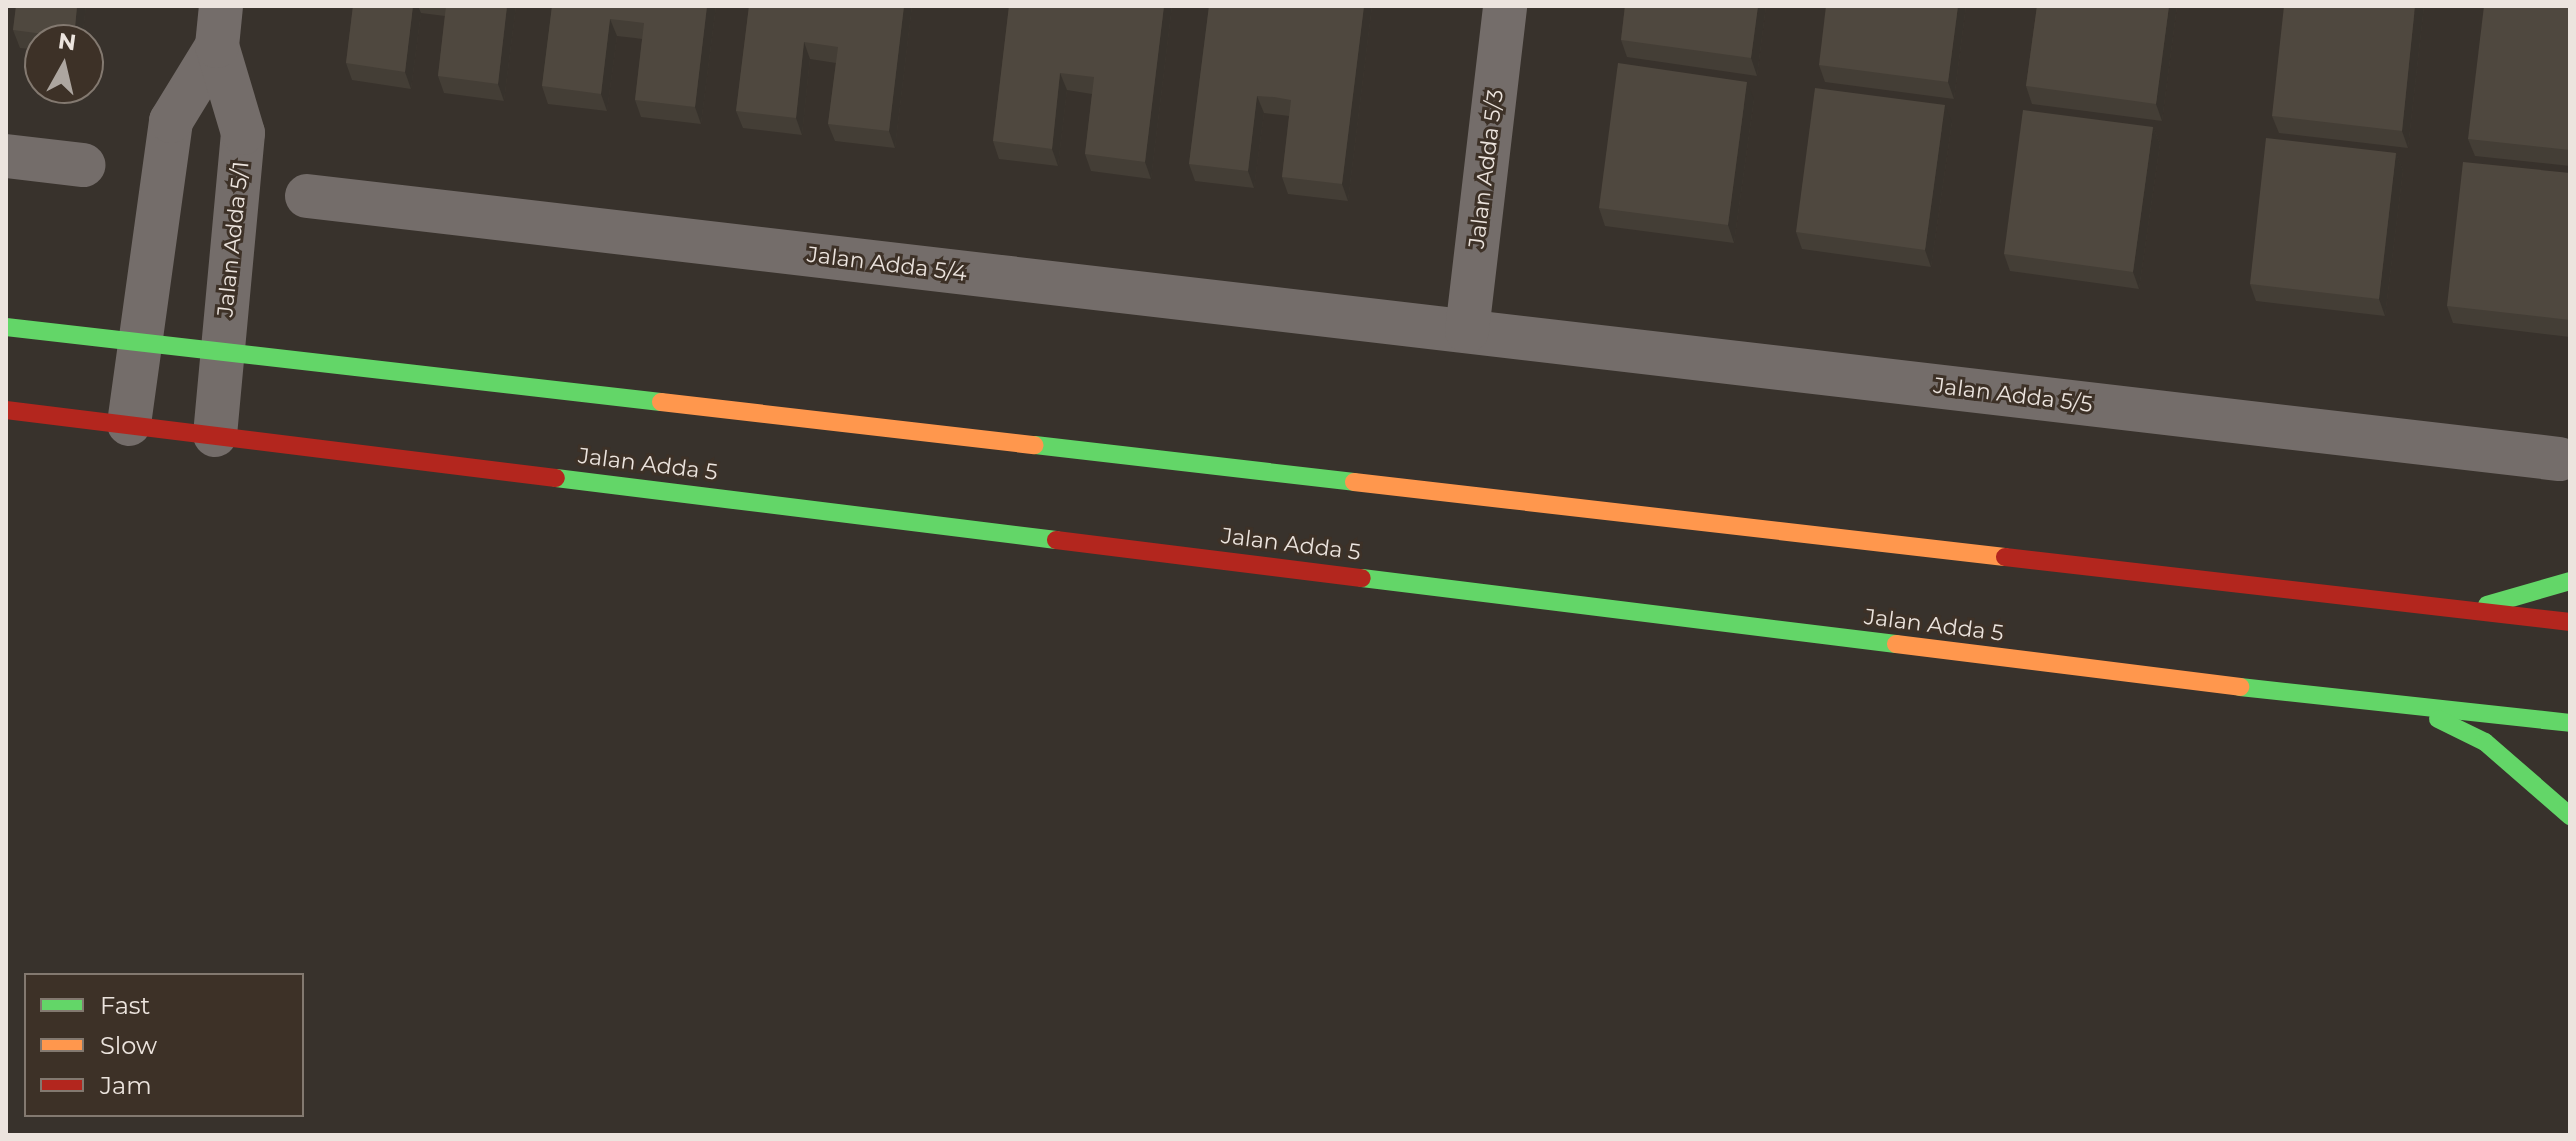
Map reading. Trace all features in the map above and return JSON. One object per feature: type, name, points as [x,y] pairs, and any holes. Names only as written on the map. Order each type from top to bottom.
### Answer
[{"type":"main road","points":[[6,327],[2570,622]]},
{"type":"main road","name":"Jalan Adda 5","points":[[6,410],[2418,709],[2570,723]]},
{"type":"main road","points":[[2466,611],[2570,581]]},
{"type":"main road","points":[[2418,709],[2485,742],[2570,816]]},
{"type":"street","name":"Jalan Adda 5/3","points":[[1467,331],[1505,6]]},
{"type":"street","name":"Jalan Adda 5/1","points":[[129,424],[138,341],[171,121],[219,26]]},
{"type":"street","name":"Jalan Adda 5/1","points":[[215,435],[243,133],[219,26]]},
{"type":"street","points":[[6,156],[83,165]]},
{"type":"street","name":"Jalan Adda 5/4","points":[[307,196],[1467,331]]},
{"type":"street","name":"Jalan Adda 5/5","points":[[1467,331],[2560,459]]},
{"type":"building","points":[[16,6],[77,6],[75,24],[24,24],[24,31],[13,30]]},
{"type":"building","points":[[353,6],[413,6],[405,72],[346,63]]},
{"type":"building","points":[[446,6],[507,6],[498,84],[438,76]]},
{"type":"building","points":[[552,6],[707,6],[695,107],[635,100],[644,23],[610,19],[601,94],[542,86]]},
{"type":"building","points":[[749,6],[904,6],[889,131],[828,124],[838,47],[804,42],[796,118],[736,111]]},
{"type":"building","points":[[1009,6],[1164,6],[1145,162],[1085,154],[1094,77],[1060,73],[1052,149],[993,141]]},
{"type":"building","points":[[1209,6],[1364,6],[1342,184],[1282,177],[1291,100],[1274,97],[1257,96],[1248,171],[1189,164]]},
{"type":"building","points":[[1625,6],[1758,6],[1751,58],[1621,40]]},
{"type":"building","points":[[1826,6],[1958,6],[1948,82],[1819,65]]},
{"type":"building","points":[[2037,6],[2169,6],[2156,104],[2026,86]]},
{"type":"building","points":[[2284,6],[2415,6],[2402,131],[2272,116]]},
{"type":"building","points":[[2484,6],[2570,6],[2570,150],[2468,139]]},
{"type":"building","points":[[1618,63],[1747,82],[1728,225],[1599,208]]},
{"type":"building","points":[[1815,88],[1945,105],[1925,250],[1796,232]]},
{"type":"building","points":[[2023,110],[2153,127],[2133,272],[2004,254]]},
{"type":"building","points":[[2266,138],[2396,153],[2379,299],[2250,284]]},
{"type":"building","points":[[2463,162],[2570,173],[2570,320],[2447,306]]},
{"type":"traffic: fast","points":[[6,327],[661,402]]},
{"type":"traffic: fast","points":[[1035,445],[1354,482]]},
{"type":"traffic: fast","points":[[556,478],[1056,540]]},
{"type":"traffic: fast","points":[[1362,578],[1896,644]]},
{"type":"traffic: fast","points":[[2487,605],[2570,581]]},
{"type":"traffic: fast","points":[[2240,687],[2570,723]]},
{"type":"traffic: fast","points":[[2438,719],[2485,742],[2570,816]]},
{"type":"traffic: slow","points":[[661,402],[1035,445]]},
{"type":"traffic: slow","points":[[1354,482],[2005,557]]},
{"type":"traffic: slow","points":[[1896,644],[2240,687]]},
{"type":"traffic: jam","points":[[6,410],[556,478]]},
{"type":"traffic: jam","points":[[1056,540],[1362,578]]},
{"type":"traffic: jam","points":[[2005,557],[2570,622]]}]
